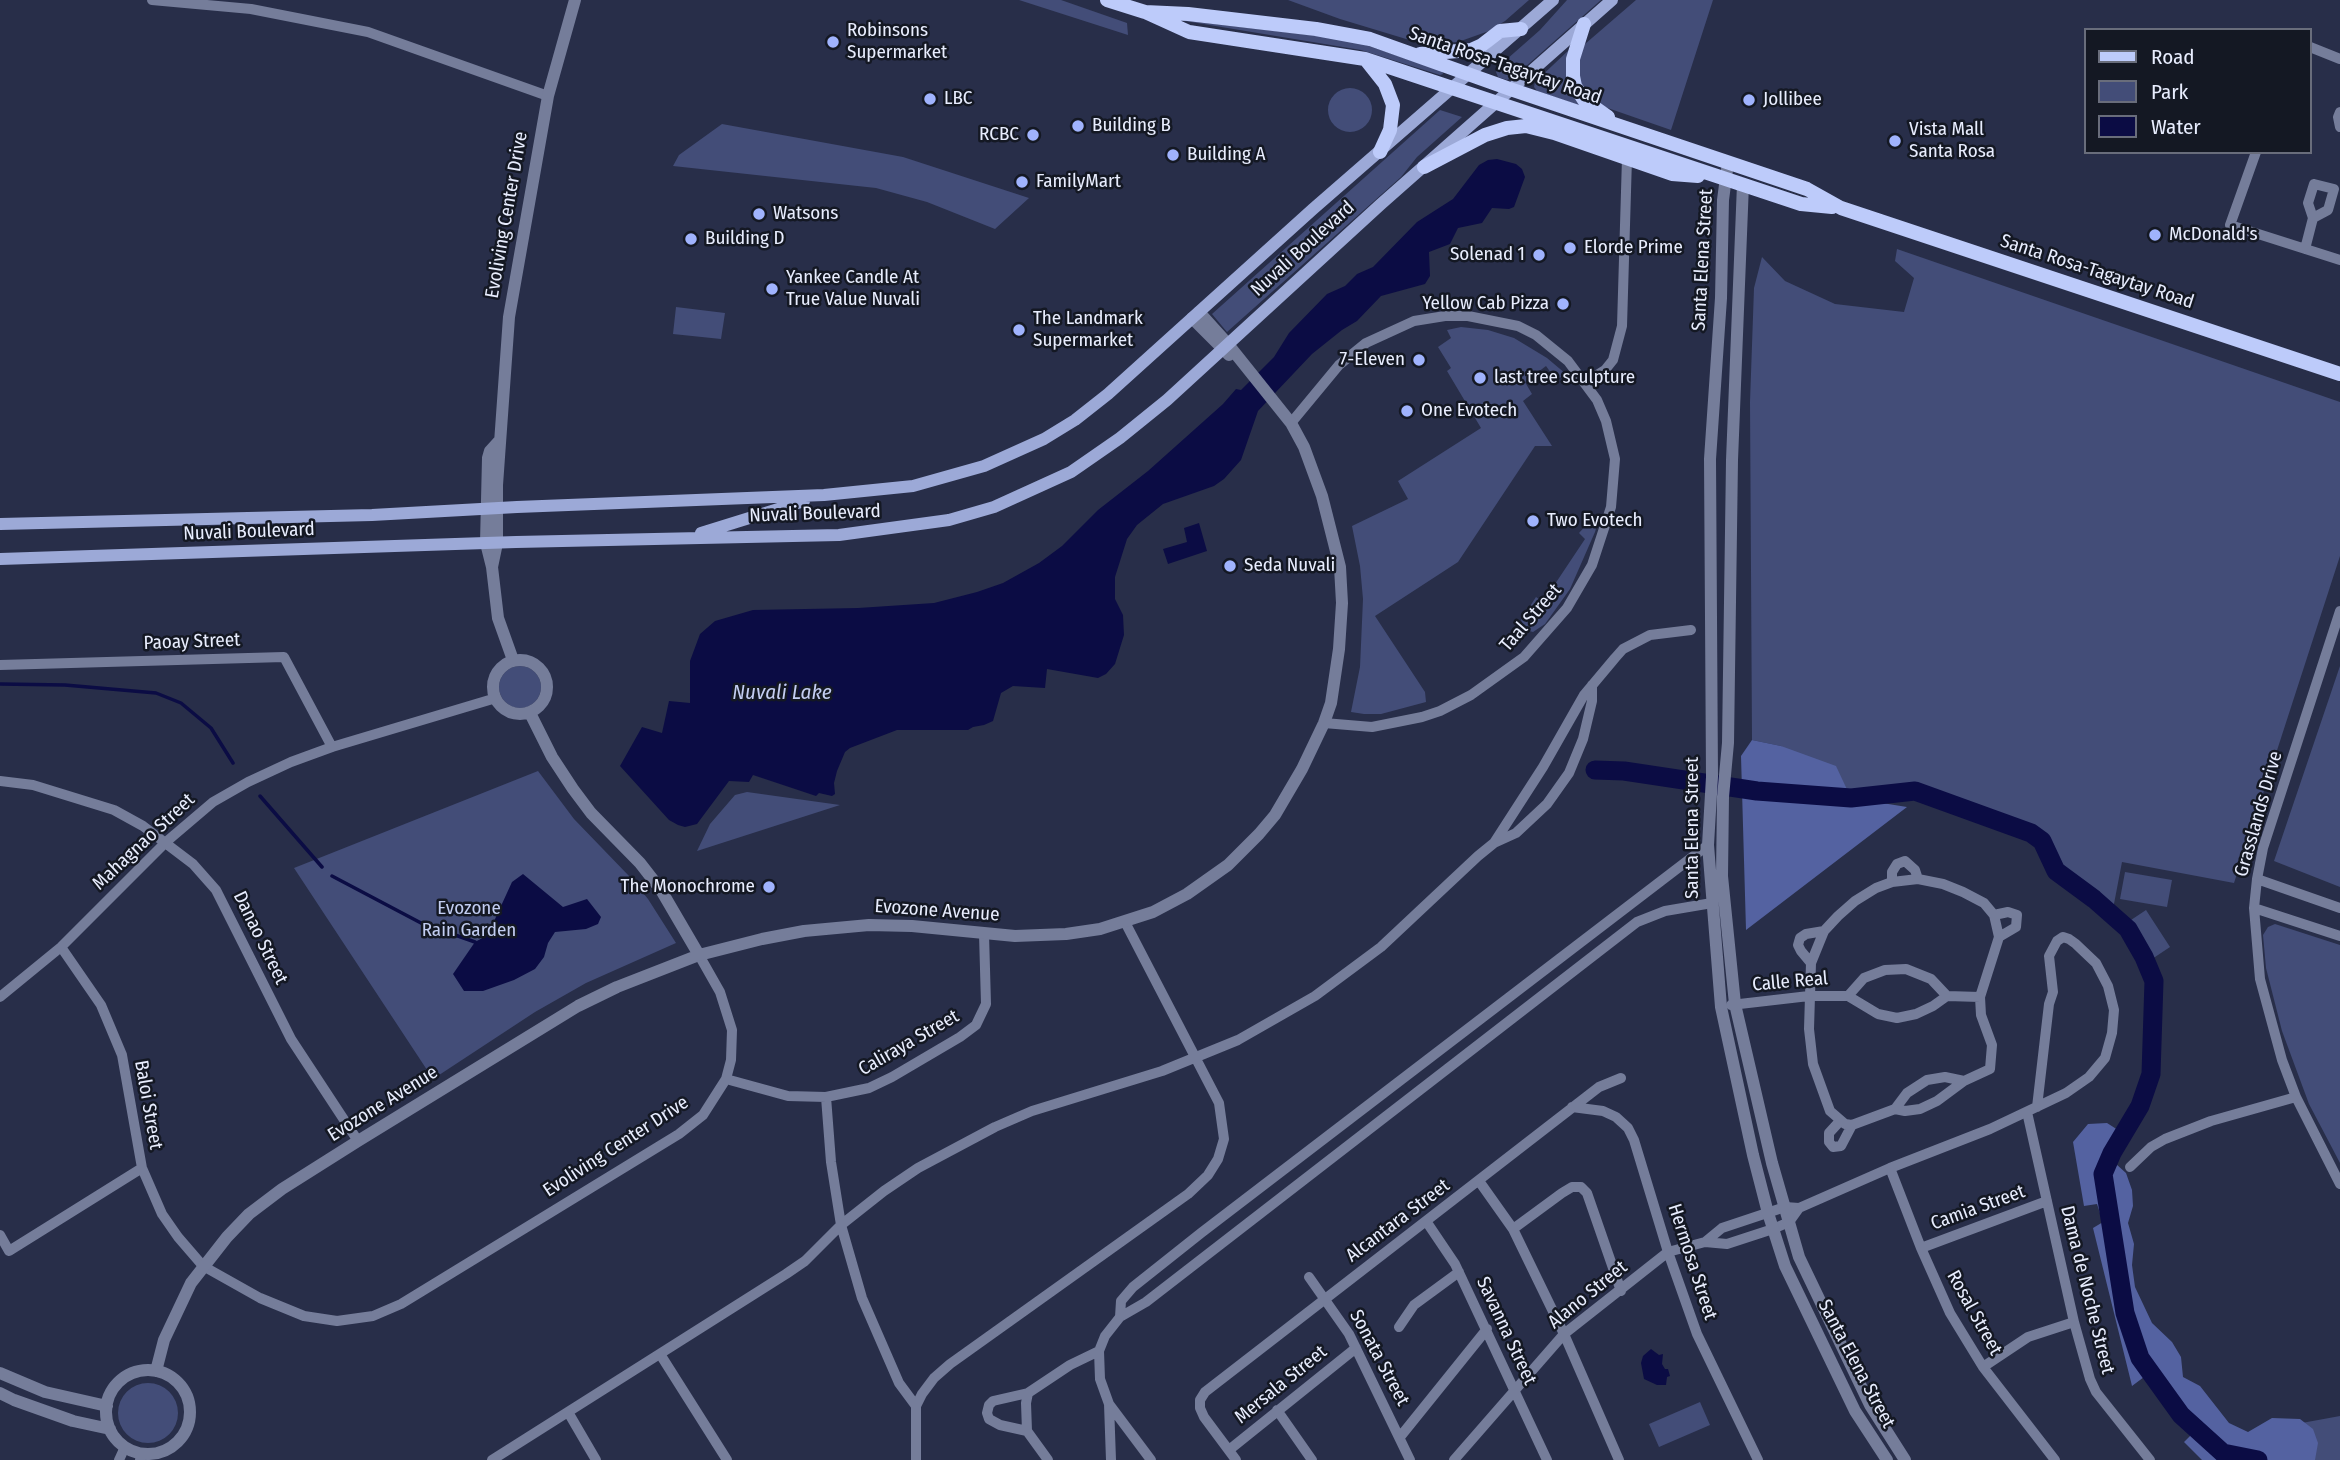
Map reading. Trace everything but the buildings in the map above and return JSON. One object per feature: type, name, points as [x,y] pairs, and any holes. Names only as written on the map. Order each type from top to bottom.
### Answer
[{"type":"main road","name":"Santa Rosa-Tagaytay Road","points":[[1107,0],[1144,12],[1189,32],[1365,59],[1801,204],[1841,208]]},
{"type":"main road","name":"Nuvali Boulevard","points":[[0,524],[372,515],[824,495],[886,490],[928,483],[984,467],[1012,456],[1075,420],[1108,394],[1553,0]]},
{"type":"main road","name":"Nuvali Boulevard","points":[[0,559],[687,537],[839,535],[949,520],[994,507],[1071,472],[1096,456],[1167,400],[1612,0]]},
{"type":"main road","name":"Santa Rosa-Tagaytay Road","points":[[1144,12],[1188,14],[1346,33],[1807,189],[1841,208],[2340,374]]},
{"type":"main road","points":[[1584,24],[1572,67],[1576,86],[1591,106],[1637,132]]},
{"type":"main road","points":[[1412,54],[1463,51],[1482,45],[1500,31],[1521,29]]},
{"type":"main road","points":[[1365,59],[1385,84],[1393,104],[1390,130],[1380,152]]},
{"type":"main road","points":[[1567,126],[1596,147]]},
{"type":"main road","points":[[1424,167],[1485,135],[1516,127],[1538,128],[1672,174],[1725,178]]},
{"type":"main road","points":[[687,537],[824,495]]},
{"type":"street","points":[[152,0],[224,3],[368,32],[548,96]]},
{"type":"street","name":"Evoliving Center Drive","points":[[513,660],[498,618],[492,567],[491,508],[500,440],[509,317],[548,96],[575,0]]},
{"type":"street","points":[[2312,48],[2340,59]]},
{"type":"street","points":[[2340,112],[2337,117],[2340,127]]},
{"type":"street","points":[[2255,154],[2230,225],[2340,260]]},
{"type":"street","points":[[1586,382],[1605,370],[1613,360],[1622,326],[1627,158]]},
{"type":"street","name":"Santa Elena Street","points":[[1728,162],[1723,200],[1721,298],[1710,459],[1718,777],[1708,845],[1721,1007],[1768,1213],[1785,1266],[1855,1411],[1887,1460]]},
{"type":"street","name":"Santa Elena Street","points":[[1718,777],[1728,743],[1732,460],[1742,184]]},
{"type":"street","points":[[2305,249],[2313,218]]},
{"type":"street","name":"Evozone Avenue","points":[[156,1371],[174,1314],[203,1266],[249,1214],[282,1189],[578,1006],[637,978],[699,955],[783,935],[869,925],[912,926],[1015,936],[1066,934],[1100,929],[1153,912],[1187,894],[1228,865],[1259,834],[1293,786],[1331,703],[1339,649],[1342,603],[1340,567],[1313,469],[1291,423],[1250,372],[1196,315]]},
{"type":"street","name":"Taal Street","points":[[1291,423],[1339,365],[1383,334],[1427,318],[1468,316],[1518,326],[1536,335],[1568,361],[1597,400],[1612,440],[1615,459],[1614,488],[1601,544],[1567,608],[1535,646],[1485,687],[1440,710],[1406,722],[1372,727],[1324,723]]},
{"type":"street","points":[[1710,459],[1732,460]]},
{"type":"street","name":"Grasslands Drive","points":[[2340,611],[2263,849],[2254,908],[2260,979],[2282,1060],[2295,1097],[2340,1184]]},
{"type":"street","points":[[492,1460],[805,1261],[841,1225],[918,1168],[995,1127],[1032,1111],[1196,1058],[1268,1024],[1344,976],[1381,947],[1494,843],[1549,758],[1584,695],[1623,649],[1650,635],[1691,630]]},
{"type":"street","name":"Paoay Street","points":[[0,665],[284,657],[332,747]]},
{"type":"street","points":[[513,660],[531,662],[539,667],[546,677],[548,689],[544,701],[530,713],[523,715],[509,712],[498,703],[492,688],[494,679],[504,664],[513,660]]},
{"type":"street","points":[[1494,843],[1516,834],[1534,818],[1569,773],[1583,739],[1592,701],[1592,685]]},
{"type":"street","name":"Mahagnao Street","points":[[0,997],[61,947],[166,842],[213,802],[290,762],[496,698]]},
{"type":"street","name":"Evoliving Center Drive","points":[[203,1266],[260,1298],[304,1316],[337,1321],[373,1316],[401,1304],[691,1125],[712,1105],[726,1079],[732,1045],[730,1019],[720,992],[661,890],[640,863],[591,813],[573,789],[552,757],[530,713]]},
{"type":"street","name":"Danao Street","points":[[0,781],[33,785],[114,810],[166,842],[193,864],[216,890],[291,1039],[358,1141]]},
{"type":"street","name":"Santa Elena Street","points":[[1717,794],[1735,1004],[1772,1163],[1808,1279],[1870,1405],[1905,1460]]},
{"type":"street","points":[[1120,1317],[1121,1301],[1133,1287],[1708,845]]},
{"type":"street","points":[[1892,882],[1892,872],[1897,864],[1905,861],[1915,870],[1918,879]]},
{"type":"street","points":[[1895,1109],[1907,1093],[1927,1080],[1945,1077],[1964,1080],[1980,1076],[1990,1069],[1992,1045],[1981,1015],[1980,997],[1999,937],[1994,915],[1984,903],[1963,892],[1943,884],[1918,879],[1876,887],[1838,916],[1824,932],[1811,962],[1809,1029],[1813,1064],[1830,1111],[1840,1121],[1852,1125],[1895,1109],[1920,1109],[1937,1101],[1964,1080]]},
{"type":"street","points":[[2257,879],[2340,908]]},
{"type":"street","points":[[1151,1460],[1109,1404],[1100,1379],[1099,1351],[1105,1336],[1120,1317],[1146,1303],[1637,922],[1665,911],[1712,903]]},
{"type":"street","points":[[2254,908],[2340,936]]},
{"type":"street","points":[[1994,915],[2008,912],[2017,915],[2016,927],[1999,937]]},
{"type":"street","points":[[916,1460],[916,1406],[926,1387],[950,1364],[1188,1194],[1208,1175],[1218,1159],[1224,1139],[1219,1103],[1125,922]]},
{"type":"street","points":[[1811,962],[1801,951],[1798,944],[1800,938],[1805,934],[1824,932]]},
{"type":"street","name":"Caliraya Street","points":[[726,1079],[788,1096],[826,1097],[849,1094],[880,1083],[976,1025],[986,1004],[984,934]]},
{"type":"street","name":"Dama de Noche Street","points":[[2032,1109],[2066,1093],[2089,1077],[2105,1058],[2112,1033],[2113,1010],[2108,986],[2096,963],[2076,944],[2063,937],[2057,941],[2049,956],[2053,992],[2032,1109],[2047,1201],[2074,1322],[2096,1392],[2150,1460]]},
{"type":"street","name":"Baloi Street","points":[[61,947],[101,1005],[122,1055],[142,1168],[162,1214],[203,1266]]},
{"type":"street","name":"Calle Real","points":[[1721,1007],[1809,996],[1848,996],[1878,1014],[1898,1018],[1916,1014],[1947,996],[1931,979],[1906,969],[1885,970],[1864,978],[1848,996]]},
{"type":"street","points":[[1947,996],[1980,997]]},
{"type":"street","name":"Alcantara Street","points":[[1229,1450],[1200,1409],[1200,1400],[1211,1386],[1599,1087],[1621,1078]]},
{"type":"street","points":[[826,1097],[831,1161],[841,1225],[862,1298],[899,1383],[916,1406]]},
{"type":"street","points":[[2130,1167],[2151,1147],[2165,1139],[2211,1121],[2295,1097]]},
{"type":"street","name":"Hermosa Street","points":[[1572,1108],[1603,1111],[1616,1117],[1628,1128],[1697,1334],[1758,1460]]},
{"type":"street","points":[[1705,1242],[1723,1228],[1785,1207],[1799,1208],[2032,1109]]},
{"type":"street","points":[[1361,1112],[1373,1128]]},
{"type":"street","points":[[1840,1121],[1829,1133],[1829,1142],[1833,1147],[1840,1146],[1852,1125]]},
{"type":"street","points":[[0,1235],[9,1251],[142,1168]]},
{"type":"street","name":"Rosal Street","points":[[1890,1168],[1950,1313],[1983,1367],[2056,1460]]},
{"type":"street","points":[[1479,1181],[1513,1229],[1564,1334],[1619,1460]]},
{"type":"street","points":[[1513,1229],[1562,1193],[1572,1187],[1581,1187],[1587,1193],[1621,1291]]},
{"type":"street","name":"Camia Street","points":[[1921,1248],[2047,1201]]},
{"type":"street","points":[[1705,1242],[1727,1244],[1773,1229],[1789,1222],[1799,1208]]},
{"type":"street","name":"Savanna Street","points":[[1426,1221],[1459,1272],[1545,1459]]},
{"type":"street","name":"Alano Street","points":[[1454,1460],[1564,1334],[1668,1252],[1705,1242]]},
{"type":"street","points":[[1399,1327],[1415,1305],[1459,1272]]},
{"type":"street","name":"Sonata Street","points":[[1309,1277],[1341,1321],[1356,1348],[1410,1460]]},
{"type":"street","points":[[1983,1367],[2028,1337],[2074,1322]]},
{"type":"street","points":[[1400,1437],[1487,1329]]},
{"type":"street","name":"Mersala Street","points":[[1229,1450],[1356,1348]]},
{"type":"street","points":[[1027,1431],[1000,1425],[989,1419],[989,1405],[993,1401],[1028,1393],[1070,1365],[1099,1351]]},
{"type":"street","points":[[660,1354],[727,1460]]},
{"type":"street","points":[[138,1371],[156,1371],[175,1380],[182,1388],[187,1398],[189,1419],[186,1430],[173,1446],[142,1457],[125,1447],[110,1429],[107,1406],[120,1380],[138,1371]]},
{"type":"street","points":[[0,1373],[45,1392],[107,1406]]},
{"type":"street","points":[[0,1393],[73,1421],[110,1429]]},
{"type":"street","points":[[1028,1393],[1025,1418],[1027,1431],[1048,1460]]},
{"type":"street","points":[[1109,1404],[1111,1460]]},
{"type":"street","points":[[1277,1410],[1312,1460]]},
{"type":"street","points":[[568,1412],[596,1460]]},
{"type":"street","points":[[119,1460],[125,1447]]},
{"type":"street","points":[[1229,1450],[1236,1460]]},
{"type":"green space","points":[[1019,0],[1061,0],[1127,23],[1128,35]]},
{"type":"green space","points":[[1288,0],[1529,0],[1489,31],[1458,42],[1430,43],[1416,42],[1340,19]]},
{"type":"green space","points":[[1567,0],[1601,0],[1515,76],[1507,80],[1498,77],[1498,67],[1540,30]]},
{"type":"green space","points":[[1636,0],[1713,0],[1671,130],[1599,105],[1579,86],[1579,54],[1585,44]]},
{"type":"green space","points":[[1179,20],[1327,37],[1363,44],[1442,71],[1443,74],[1361,50]]},
{"type":"green space","points":[[1571,48],[1584,107],[1537,91],[1534,87],[1535,82]]},
{"type":"green space","points":[[1350,88],[1366,94],[1372,110],[1366,126],[1350,132],[1334,126],[1328,110],[1334,94]]},
{"type":"green space","points":[[1440,110],[1462,117],[1417,157],[1401,177],[1227,332],[1212,314]]},
{"type":"green space","points":[[722,124],[903,157],[1029,198],[995,229],[927,202],[876,188],[673,166],[679,155]]},
{"type":"green space","points":[[1897,249],[2340,402],[2340,556],[2234,883],[2122,862],[2113,909],[2060,865],[2042,841],[2031,833],[1915,791],[1851,798],[1781,746],[1752,740],[1750,402],[1754,288],[1762,257],[1785,281],[1835,304],[1904,312],[1914,278],[1895,261]]},
{"type":"green space","points":[[676,307],[725,313],[721,339],[673,334]]},
{"type":"green space","points":[[1461,327],[1488,330],[1514,338],[1547,358],[1566,374],[1556,380],[1546,366],[1525,382],[1532,394],[1523,401],[1552,446],[1535,446],[1458,562],[1375,616],[1425,692],[1426,702],[1381,714],[1351,712],[1360,667],[1363,599],[1352,526],[1408,499],[1398,481],[1481,428],[1447,371],[1451,368],[1438,347],[1451,338],[1447,330]]},
{"type":"green space","points":[[1590,521],[1597,525],[1595,532],[1570,589],[1545,624],[1533,632],[1526,630],[1521,620],[1536,597],[1543,602],[1585,539],[1579,533]]},
{"type":"green space","points":[[520,666],[535,672],[541,687],[535,702],[520,708],[505,702],[499,687],[505,672]]},
{"type":"green space","points":[[2340,666],[2340,887],[2274,861]]},
{"type":"green space","name":"Evozone Rain Garden","points":[[538,771],[574,819],[648,899],[676,943],[586,983],[535,1012],[433,1079],[294,868]]},
{"type":"green space","points":[[747,792],[840,805],[697,851],[710,824],[735,795]]},
{"type":"green space","points":[[2125,872],[2172,880],[2167,907],[2120,899]]},
{"type":"green space","points":[[2146,910],[2170,947],[2152,959],[2128,922]]},
{"type":"green space","points":[[2275,924],[2340,945],[2340,1163],[2309,1104],[2282,1031],[2266,968],[2263,935],[2268,927]]},
{"type":"green space","points":[[142,1383],[154,1383],[173,1396],[178,1413],[176,1425],[165,1438],[154,1443],[142,1443],[123,1430],[118,1419],[118,1407],[131,1388]]},
{"type":"green space","points":[[1700,1402],[1710,1425],[1659,1447],[1649,1424]]},
{"type":"green space","points":[[2340,1416],[2340,1460],[2258,1460],[2269,1429]]},
{"type":"shaded area","points":[[1752,740],[1781,746],[1836,766],[1851,798],[1907,807],[1746,930],[1741,756]]},
{"type":"shaded area","points":[[2107,1123],[2118,1130],[2116,1164],[2126,1173],[2132,1190],[2133,1206],[2128,1223],[2134,1244],[2132,1265],[2135,1287],[2152,1323],[2172,1342],[2181,1357],[2183,1377],[2200,1386],[2229,1423],[2248,1432],[2272,1418],[2300,1419],[2313,1429],[2318,1443],[2315,1460],[2202,1460],[2184,1442],[2191,1435],[2144,1377],[2132,1386],[2093,1228],[2103,1222],[2097,1204],[2084,1206],[2073,1142],[2088,1124]]},
{"type":"water","name":"Nuvali Lake","points":[[1497,159],[1516,164],[1525,177],[1514,207],[1492,208],[1482,223],[1458,228],[1450,244],[1429,252],[1430,276],[1425,284],[1381,296],[1357,321],[1312,354],[1258,411],[1241,460],[1224,479],[1214,486],[1163,504],[1137,525],[1127,539],[1115,577],[1115,599],[1123,615],[1124,635],[1115,664],[1106,674],[1098,678],[1047,669],[1045,688],[1013,686],[1001,693],[993,721],[984,725],[968,730],[897,730],[850,748],[845,752],[837,771],[835,794],[832,796],[819,793],[816,796],[753,775],[749,782],[729,781],[697,824],[685,827],[669,820],[620,766],[642,727],[662,733],[669,701],[690,703],[690,661],[700,634],[715,621],[753,610],[934,603],[1003,583],[1039,563],[1062,546],[1098,510],[1148,471],[1223,404],[1236,389],[1241,390],[1274,357],[1289,333],[1327,294],[1345,286],[1357,274],[1373,267],[1417,222],[1453,199],[1479,165]]},
{"type":"water","points":[[1199,523],[1207,551],[1168,564],[1163,549],[1187,542],[1184,528]]},
{"type":"water","points":[[523,874],[563,907],[587,899],[601,917],[598,924],[586,929],[555,932],[544,957],[535,969],[514,980],[483,991],[464,991],[453,974],[475,942],[486,936],[512,882]]},
{"type":"water","points":[[1651,1349],[1659,1355],[1663,1354],[1662,1364],[1668,1369],[1670,1376],[1667,1377],[1666,1385],[1657,1385],[1644,1379],[1641,1363],[1643,1356]]},
{"type":"waterway","points":[[0,684],[65,685],[156,693],[181,703],[211,728],[233,763]]},
{"type":"waterway","points":[[1595,770],[1624,771],[1757,791],[1851,798],[1915,791],[2031,833],[2042,841],[2056,871],[2128,929],[2154,981],[2151,1074],[2140,1106],[2112,1153],[2103,1174],[2125,1313],[2140,1358],[2181,1415],[2223,1453],[2258,1460]]},
{"type":"waterway","points":[[260,796],[322,867]]},
{"type":"waterway","points":[[332,876],[421,923],[475,942]]},
{"type":"place","name":"Robinsons Supermarket","points":[[833,42]]},
{"type":"place","name":"LBC","points":[[930,99]]},
{"type":"place","name":"Jollibee","points":[[1749,100]]},
{"type":"place","name":"Building B","points":[[1078,126]]},
{"type":"place","name":"RCBC","points":[[1033,135]]},
{"type":"place","name":"Vista Mall Santa Rosa","points":[[1895,141]]},
{"type":"place","name":"Building A","points":[[1173,155]]},
{"type":"place","name":"FamilyMart","points":[[1022,182]]},
{"type":"place","name":"Watsons","points":[[759,214]]},
{"type":"place","name":"McDonald's","points":[[2155,235]]},
{"type":"place","name":"Building D","points":[[691,239]]},
{"type":"place","name":"Elorde Prime","points":[[1570,248]]},
{"type":"place","name":"Solenad 1","points":[[1539,255]]},
{"type":"place","name":"Yankee Candle At True Value Nuvali","points":[[772,289]]},
{"type":"place","name":"Yellow Cab Pizza","points":[[1563,304]]},
{"type":"place","name":"The Landmark Supermarket","points":[[1019,330]]},
{"type":"place","name":"7-Eleven","points":[[1419,360]]},
{"type":"place","name":"last tree sculpture","points":[[1480,378]]},
{"type":"place","name":"One Evotech","points":[[1407,411]]},
{"type":"place","name":"Two Evotech","points":[[1533,521]]},
{"type":"place","name":"Seda Nuvali","points":[[1230,566]]},
{"type":"place","name":"The Monochrome","points":[[769,887]]}]
